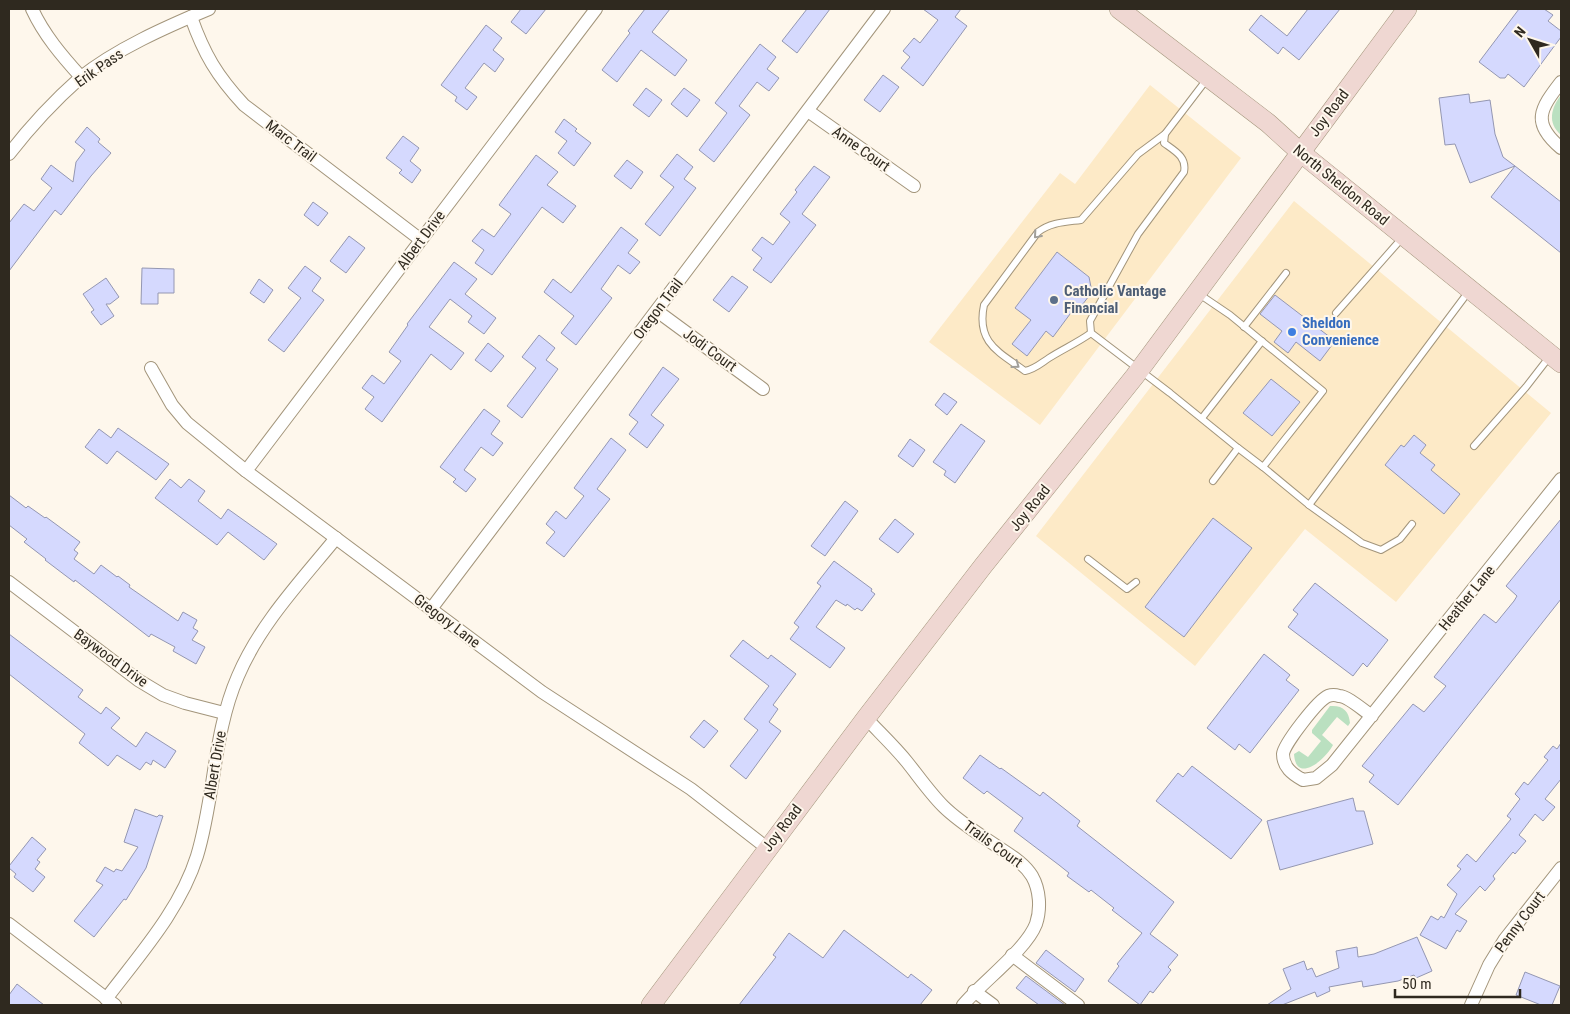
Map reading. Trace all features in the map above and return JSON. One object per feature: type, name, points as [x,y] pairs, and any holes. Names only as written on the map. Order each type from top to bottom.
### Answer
[{"type":"street","points":[[32,9],[39,25],[52,44],[81,77]]},
{"type":"street","name":"Erik Pass","points":[[9,154],[29,128],[81,77],[139,41],[209,9]]},
{"type":"street","name":"Albert Drive","points":[[246,471],[596,9]]},
{"type":"street","name":"Oregon Trail","points":[[431,609],[884,9]]},
{"type":"street","name":"North Sheldon Road","points":[[1119,9],[1268,123],[1300,152],[1556,359]]},
{"type":"street","name":"Joy Road","points":[[651,1005],[767,848],[983,566],[1140,370],[1408,9]]},
{"type":"street","name":"Marc Trail","points":[[191,17],[201,44],[213,66],[244,105],[421,240]]},
{"type":"street","points":[[1561,82],[1546,102],[1542,114],[1543,126],[1548,136],[1561,148]]},
{"type":"street","name":"Anne Court","points":[[808,111],[914,186]]},
{"type":"street","name":"Jodi Court","points":[[657,311],[763,389]]},
{"type":"street","name":"Gregory Lane","points":[[151,368],[172,405],[186,423],[246,471],[542,692],[690,789],[767,848]]},
{"type":"street","name":"Heather Lane","points":[[1372,716],[1342,696],[1329,696],[1318,704],[1288,742],[1283,752],[1285,764],[1292,774],[1303,780],[1316,778],[1332,766],[1372,716],[1561,479]]},
{"type":"street","name":"Albert Drive","points":[[110,1002],[165,920],[189,877],[202,836],[224,713],[239,674],[256,641],[269,622],[336,538]]},
{"type":"street","name":"Baywood Drive","points":[[9,582],[138,680],[163,695],[224,713]]},
{"type":"street","name":"Trails Court","points":[[866,718],[906,761],[926,788],[944,807],[1016,859],[1032,876],[1038,895],[1039,908],[1036,924],[1028,939],[974,991],[963,1005]]},
{"type":"street","name":"Penny Court","points":[[1472,1005],[1489,964],[1505,939],[1561,868]]},
{"type":"street","points":[[9,924],[110,1002]]},
{"type":"street","points":[[1012,955],[1078,1005]]},
{"type":"street","points":[[974,991],[993,1005]]},
{"type":"lane","points":[[1091,332],[1077,343],[1049,358],[1034,369],[1024,371],[990,346],[982,314],[984,305],[1038,232],[1045,226],[1081,220],[1138,154],[1165,134],[1208,78]]},
{"type":"lane","points":[[1165,134],[1164,143],[1180,155],[1185,165],[1184,172],[1138,234],[1090,321],[1091,332],[1202,418],[1309,505],[1362,543],[1381,550],[1400,539],[1412,524]]},
{"type":"lane","points":[[1336,313],[1404,236]]},
{"type":"lane","points":[[1244,327],[1286,273]]},
{"type":"lane","points":[[1309,505],[1470,290]]},
{"type":"lane","points":[[1197,293],[1230,315],[1323,391],[1263,467]]},
{"type":"lane","points":[[1202,418],[1262,341]]},
{"type":"lane","points":[[1474,446],[1526,387],[1556,359]]},
{"type":"lane","points":[[1213,481],[1238,448]]},
{"type":"lane","points":[[1088,559],[1127,589],[1136,582]]},
{"type":"shaded area","points":[[1150,85],[1241,158],[1040,425],[929,342],[1060,173],[1075,184]]},
{"type":"shaded area","points":[[1294,201],[1551,413],[1396,602],[1305,529],[1195,666],[1036,536]]},
{"type":"green space","points":[[1561,95],[1561,135],[1554,126],[1552,115]]},
{"type":"green space","points":[[1330,706],[1345,710],[1350,723],[1348,726],[1337,717],[1322,735],[1333,745],[1329,751],[1312,766],[1300,768],[1296,763],[1294,754],[1299,751],[1308,757],[1321,741],[1312,733],[1312,730]]},
{"type":"building","points":[[521,9],[546,9],[526,34],[511,22]]},
{"type":"building","points":[[645,9],[670,9],[652,32],[687,60],[675,76],[641,50],[617,82],[602,70],[630,33],[628,31]]},
{"type":"building","points":[[807,9],[830,9],[797,53],[782,41]]},
{"type":"building","points":[[923,9],[961,9],[955,17],[967,26],[923,86],[901,68],[910,57],[903,51],[914,38],[920,43],[938,20]]},
{"type":"building","points":[[1308,9],[1340,9],[1299,60],[1283,47],[1278,54],[1249,30],[1261,15],[1287,36]]},
{"type":"building","points":[[1519,9],[1544,9],[1553,15],[1548,21],[1561,31],[1561,37],[1524,87],[1508,74],[1505,78],[1500,78],[1479,62]]},
{"type":"building","points":[[486,25],[502,38],[493,50],[504,59],[495,72],[484,63],[465,88],[477,97],[467,110],[455,101],[457,97],[441,85]]},
{"type":"building","points":[[760,44],[776,57],[767,69],[779,78],[769,91],[757,82],[739,106],[750,115],[714,162],[699,150],[727,113],[715,103]]},
{"type":"building","points":[[883,75],[899,87],[880,112],[864,100]]},
{"type":"building","points":[[646,88],[662,100],[649,117],[633,105]]},
{"type":"building","points":[[684,88],[700,100],[687,117],[671,104]]},
{"type":"building","points":[[1469,94],[1470,103],[1490,100],[1495,134],[1503,157],[1515,166],[1470,183],[1455,144],[1445,145],[1439,98]]},
{"type":"building","points":[[564,119],[577,129],[575,131],[591,143],[574,166],[558,153],[567,141],[555,132]]},
{"type":"building","points":[[87,127],[100,139],[98,142],[111,153],[61,215],[55,210],[9,271],[9,223],[24,204],[34,211],[52,188],[41,179],[51,165],[73,182],[76,162],[85,150],[75,142]]},
{"type":"building","points":[[403,136],[419,148],[410,161],[421,170],[412,183],[399,173],[402,170],[386,158]]},
{"type":"building","points":[[677,154],[693,167],[684,179],[696,188],[660,236],[645,224],[674,187],[660,176]]},
{"type":"building","points":[[536,155],[558,172],[547,185],[576,206],[563,223],[542,207],[492,275],[475,263],[484,250],[472,241],[482,229],[494,237],[511,214],[499,205]]},
{"type":"building","points":[[627,160],[643,172],[631,189],[614,176]]},
{"type":"building","points":[[814,166],[830,177],[802,214],[816,225],[771,283],[753,270],[762,258],[752,250],[762,237],[773,245],[790,222],[780,214],[797,192],[795,190]]},
{"type":"building","points":[[1515,166],[1561,202],[1561,253],[1491,197]]},
{"type":"building","points":[[313,202],[328,213],[318,226],[304,215]]},
{"type":"building","points":[[621,227],[638,240],[628,253],[640,262],[630,274],[618,265],[601,289],[612,298],[576,345],[561,333],[574,316],[544,292],[553,279],[571,293]]},
{"type":"building","points":[[349,236],[365,248],[346,273],[330,261]]},
{"type":"building","name":"Catholic Vantage Financial","points":[[1057,252],[1089,277],[1092,292],[1076,313],[1073,310],[1053,337],[1046,331],[1027,356],[1012,344],[1031,320],[1015,308]]},
{"type":"building","points":[[454,262],[477,279],[465,294],[496,318],[484,334],[468,322],[472,316],[450,299],[429,327],[464,353],[451,370],[431,354],[382,422],[365,409],[374,397],[362,388],[372,375],[384,384],[401,361],[389,352],[407,324]]},
{"type":"building","points":[[305,266],[321,278],[312,291],[324,300],[284,352],[268,340],[301,298],[288,288]]},
{"type":"building","points":[[142,268],[174,269],[174,293],[158,293],[158,304],[141,304]]},
{"type":"building","points":[[732,276],[748,287],[729,312],[713,300]]},
{"type":"building","points":[[106,278],[119,297],[110,304],[106,304],[114,316],[101,325],[91,312],[94,310],[83,294]]},
{"type":"building","points":[[259,279],[273,290],[264,303],[250,293]]},
{"type":"building","points":[[1275,295],[1335,341],[1320,361],[1296,342],[1288,353],[1274,342],[1282,331],[1260,314]]},
{"type":"building","points":[[539,335],[555,348],[546,360],[558,369],[522,418],[507,406],[536,368],[522,357]]},
{"type":"building","points":[[488,343],[504,356],[491,372],[475,360]]},
{"type":"building","points":[[663,367],[679,379],[651,415],[664,425],[647,448],[629,434],[638,422],[629,415]]},
{"type":"building","points":[[1271,379],[1300,402],[1272,436],[1243,413]]},
{"type":"building","points":[[944,393],[957,402],[947,415],[935,405]]},
{"type":"building","points":[[484,409],[500,421],[491,434],[503,443],[493,456],[481,447],[464,470],[476,479],[466,492],[453,482],[456,479],[440,467]]},
{"type":"building","points":[[961,424],[985,441],[955,483],[944,475],[946,471],[933,462]]},
{"type":"building","points":[[118,428],[169,464],[156,480],[117,451],[107,464],[85,447],[99,429],[111,438]]},
{"type":"building","points":[[1414,435],[1426,445],[1420,453],[1435,465],[1431,470],[1460,494],[1444,514],[1385,465],[1401,445],[1404,447]]},
{"type":"building","points":[[611,438],[626,450],[597,489],[610,499],[564,557],[546,543],[555,532],[546,524],[556,511],[566,519],[584,496],[574,488]]},
{"type":"building","points":[[910,439],[925,450],[913,467],[898,456]]},
{"type":"building","points":[[170,479],[181,488],[189,479],[205,491],[198,501],[221,519],[228,509],[277,544],[264,560],[228,532],[217,545],[155,498]]},
{"type":"building","points":[[9,495],[26,508],[28,506],[46,517],[80,542],[74,550],[78,553],[74,559],[94,574],[101,565],[178,621],[183,612],[197,620],[193,628],[198,631],[192,640],[205,647],[196,664],[173,651],[175,647],[151,634],[149,637],[75,580],[74,582],[45,560],[24,542],[27,539],[9,525]]},
{"type":"building","points":[[845,501],[858,511],[825,556],[811,546]]},
{"type":"building","points":[[1213,518],[1252,548],[1184,637],[1145,607]]},
{"type":"building","points":[[895,519],[914,534],[898,553],[879,539]]},
{"type":"building","points":[[1561,519],[1561,599],[1398,805],[1369,782],[1374,775],[1362,766],[1413,704],[1424,712],[1446,686],[1434,677],[1484,614],[1496,623],[1514,601],[1517,596],[1506,586]]},
{"type":"building","points":[[834,561],[872,589],[871,591],[875,594],[862,611],[857,608],[855,610],[847,604],[846,606],[836,600],[816,627],[845,648],[830,668],[790,639],[799,627],[794,623],[821,586],[817,583]]},
{"type":"building","points":[[1315,583],[1388,640],[1367,667],[1363,663],[1353,676],[1288,627],[1298,614],[1293,610]]},
{"type":"building","points":[[9,634],[83,690],[78,697],[101,714],[106,707],[120,718],[111,728],[136,747],[146,732],[176,751],[165,768],[153,760],[151,765],[146,762],[140,770],[117,755],[108,766],[79,743],[85,734],[9,674]]},
{"type":"building","points":[[743,640],[768,659],[771,655],[796,674],[773,705],[778,709],[769,722],[781,731],[746,779],[730,766],[758,730],[744,719],[769,686],[730,656]]},
{"type":"building","points":[[1264,654],[1290,675],[1286,680],[1299,690],[1250,753],[1239,744],[1235,750],[1207,728]]},
{"type":"building","points":[[704,720],[718,731],[704,748],[690,737]]},
{"type":"building","points":[[1561,743],[1561,779],[1545,799],[1555,807],[1543,821],[1535,814],[1519,835],[1526,841],[1515,854],[1513,852],[1493,876],[1495,879],[1485,891],[1480,886],[1455,914],[1467,921],[1460,932],[1457,930],[1446,949],[1420,935],[1431,916],[1438,920],[1441,916],[1444,918],[1457,894],[1447,885],[1461,869],[1457,866],[1467,854],[1476,862],[1511,819],[1507,816],[1520,799],[1515,794],[1524,782],[1528,785],[1548,760],[1544,757],[1553,746],[1557,749]]},
{"type":"building","points":[[980,755],[1040,796],[1043,792],[1080,821],[1077,826],[1174,902],[1150,934],[1178,955],[1168,967],[1171,970],[1153,993],[1150,991],[1140,1005],[1108,981],[1119,966],[1117,964],[1142,933],[1112,910],[1114,908],[1091,890],[1089,892],[1067,876],[1069,873],[1014,831],[1023,818],[987,791],[984,794],[963,778]]},
{"type":"building","points":[[1192,766],[1262,820],[1231,859],[1156,801],[1178,773],[1183,777]]},
{"type":"building","points":[[1353,798],[1356,811],[1364,811],[1373,844],[1280,870],[1267,821]]},
{"type":"building","points":[[135,809],[157,817],[159,815],[163,816],[146,868],[126,900],[124,899],[94,937],[74,921],[103,885],[96,881],[105,867],[114,872],[116,869],[122,871],[138,847],[124,842]]},
{"type":"building","points":[[32,837],[46,849],[37,860],[40,862],[35,869],[45,877],[33,892],[14,877],[16,874],[9,868]]},
{"type":"building","points":[[844,930],[908,978],[911,974],[932,990],[920,1005],[739,1005],[776,957],[773,955],[789,933],[823,958]]},
{"type":"building","points":[[1417,937],[1432,971],[1416,978],[1414,975],[1398,981],[1363,987],[1362,981],[1329,987],[1330,991],[1317,997],[1315,992],[1282,1005],[1267,1005],[1291,989],[1283,969],[1304,961],[1307,970],[1312,968],[1316,977],[1339,968],[1336,951],[1357,947],[1358,957],[1374,954]]},
{"type":"building","points":[[1046,950],[1084,979],[1075,992],[1036,963]]},
{"type":"building","points":[[1525,972],[1560,986],[1552,1005],[1541,1005],[1516,995]]},
{"type":"building","points":[[1026,976],[1065,1005],[1039,1005],[1016,988]]},
{"type":"building","points":[[17,984],[44,1005],[9,1005],[9,995]]},
{"type":"place","name":"Catholic Vantage Financial","points":[[1054,300]]},
{"type":"place","name":"Sheldon Convenience","points":[[1292,332]]}]
